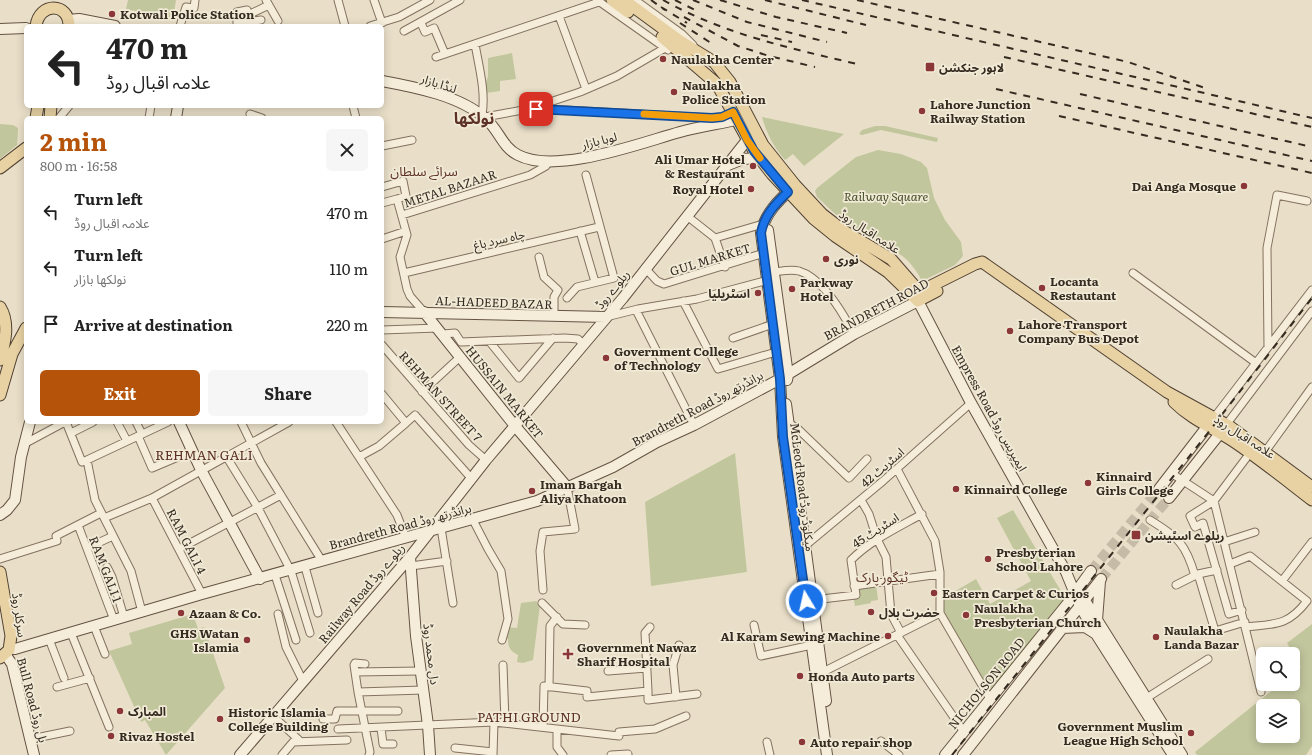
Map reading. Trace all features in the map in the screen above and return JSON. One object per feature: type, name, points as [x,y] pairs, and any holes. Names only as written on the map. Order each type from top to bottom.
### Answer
[{"type":"main road","points":[[62,0],[67,20]]},
{"type":"main road","name":"علامہ اقبال روڈ","points":[[612,0],[670,43],[698,51],[714,62],[730,82],[763,145],[814,219],[835,236],[888,272],[918,301]]},
{"type":"main road","name":"علامہ اقبال روڈ","points":[[624,0],[686,58],[714,81],[747,140],[760,158],[793,190],[844,231],[891,259],[918,290],[927,288],[982,262],[1167,392],[1175,404],[1265,452],[1312,487]]},
{"type":"main road","points":[[37,24],[39,16],[49,4],[56,8],[67,20]]},
{"type":"main road","points":[[67,20],[79,19],[105,24]]},
{"type":"main road","points":[[0,29],[24,28]]},
{"type":"main road","name":"لنڈا بازار","points":[[384,81],[444,96],[483,116]]},
{"type":"main road","name":"لوہا بازار","points":[[483,116],[506,146],[512,151],[524,157],[548,162],[576,159],[684,131],[734,116]]},
{"type":"main road","name":"ریلوے روڈ","points":[[515,426],[606,317],[747,140]]},
{"type":"main road","points":[[0,168],[24,150]]},
{"type":"main road","points":[[728,165],[743,159],[760,158]]},
{"type":"main road","name":"McLeod Road میکلوڈ روڈ","points":[[793,190],[774,205],[763,224],[761,233],[764,253],[771,276],[776,352],[784,377],[783,437],[799,524],[806,545],[813,600],[826,755]]},
{"type":"main road","name":"McLeod Road میکلوڈ روڈ","points":[[793,190],[775,213],[767,235],[784,377],[812,645],[819,674],[832,755]]},
{"type":"main road","name":"BRANDRETH ROAD","points":[[784,377],[854,334],[987,265]]},
{"type":"main road","name":"Empress Road ایمپریس روڈ","points":[[918,301],[971,403],[1076,591],[1096,634],[1173,755]]},
{"type":"main road","points":[[0,307],[5,320],[5,343],[0,360]]},
{"type":"main road","name":"AL-HADEED BAZAR","points":[[384,312],[606,317]]},
{"type":"main road","name":"HUSSAIN MARKET","points":[[424,312],[515,426],[567,488]]},
{"type":"main road","points":[[0,395],[21,341],[5,343]]},
{"type":"main road","name":"Brandreth Road برانڈرتھ روڈ","points":[[5,653],[202,594],[291,571],[537,501],[613,467],[657,442],[694,425],[784,377]]},
{"type":"main road","points":[[1159,489],[1210,423]]},
{"type":"main road","points":[[0,515],[7,510],[15,500],[24,444],[29,424]]},
{"type":"main road","points":[[180,424],[201,470],[260,579]]},
{"type":"main road","name":"Railway Road ریلوے روڈ","points":[[240,755],[303,681],[410,562],[429,532],[471,478],[515,426]]},
{"type":"main road","points":[[1169,498],[1223,429]]},
{"type":"main road","name":"علامہ اقبال روڈ","points":[[1223,429],[1250,453],[1312,500]]},
{"type":"main road","name":"دل محمد روڈ","points":[[410,562],[416,636],[424,690],[430,755]]},
{"type":"main road","name":"NICHOLSON ROAD","points":[[945,755],[1091,571]]},
{"type":"main road","name":"سرکلر روڈ","points":[[0,572],[5,621],[12,636],[5,653]]},
{"type":"main road","points":[[963,755],[1101,580],[1097,620]]},
{"type":"main road","name":"Empress Road ایمپریس روڈ","points":[[1082,603],[1097,620],[1145,699],[1182,755]]},
{"type":"main road","points":[[1062,628],[1085,627],[1096,634]]},
{"type":"main road","name":"Bull Road بل روڈ","points":[[5,653],[12,664],[34,755]]},
{"type":"street","points":[[181,24],[186,7],[194,8],[195,0]]},
{"type":"street","points":[[338,0],[344,24]]},
{"type":"street","points":[[374,0],[382,23]]},
{"type":"street","points":[[378,24],[399,17],[430,0]]},
{"type":"street","points":[[635,0],[682,34],[698,51]]},
{"type":"street","points":[[404,31],[458,1]]},
{"type":"street","points":[[436,57],[559,16],[598,1],[670,43],[616,76],[547,103],[544,109]]},
{"type":"street","points":[[261,20],[237,24],[237,12],[247,10],[248,14],[268,2],[278,21]]},
{"type":"street","points":[[559,16],[586,89]]},
{"type":"street","points":[[420,23],[425,32],[434,28],[445,54]]},
{"type":"street","points":[[475,44],[482,87],[484,105],[483,116],[544,109],[712,118],[734,116]]},
{"type":"street","points":[[61,116],[68,108]]},
{"type":"street","points":[[250,114],[256,116]]},
{"type":"street","points":[[384,146],[412,140]]},
{"type":"street","name":"METAL BAZAAR","points":[[402,216],[530,175],[546,166],[548,162]]},
{"type":"street","points":[[567,298],[577,287],[614,278],[586,175]]},
{"type":"street","points":[[384,186],[403,181],[406,196],[384,202]]},
{"type":"street","points":[[1268,347],[1267,248],[1278,194],[1307,201]]},
{"type":"street","points":[[397,199],[407,235],[400,257],[410,296],[424,312]]},
{"type":"street","points":[[687,216],[715,238],[725,267]]},
{"type":"street","points":[[715,238],[763,224]]},
{"type":"street","name":"چاہ سرد باغ","points":[[404,273],[599,227]]},
{"type":"street","points":[[384,238],[406,231]]},
{"type":"street","points":[[580,231],[595,282]]},
{"type":"street","name":"GUL MARKET","points":[[645,268],[657,281],[664,284],[725,267],[764,253]]},
{"type":"street","points":[[539,257],[544,277],[558,290],[554,297],[554,316]]},
{"type":"street","points":[[606,317],[683,301],[771,276],[799,271],[810,276],[840,309],[854,334]]},
{"type":"street","points":[[1133,273],[1256,363]]},
{"type":"street","points":[[1210,423],[1312,290]]},
{"type":"street","points":[[683,301],[718,368],[776,352]]},
{"type":"street","points":[[636,310],[694,425]]},
{"type":"street","points":[[1223,429],[1312,311]]},
{"type":"street","points":[[733,338],[773,324]]},
{"type":"street","points":[[384,330],[440,331],[455,333],[461,342],[553,338],[578,339],[583,344]]},
{"type":"street","points":[[488,340],[519,378],[553,338]]},
{"type":"street","name":"REHMAN STREET 7","points":[[384,347],[469,445],[486,460]]},
{"type":"street","points":[[422,392],[460,357]]},
{"type":"street","points":[[1265,452],[1312,387]]},
{"type":"street","points":[[384,396],[406,423]]},
{"type":"street","name":"اسٹریٹ 42","points":[[806,545],[861,500],[971,403]]},
{"type":"street","points":[[359,457],[379,446],[415,415],[471,478]]},
{"type":"street","points":[[788,423],[797,428],[849,478],[867,460]]},
{"type":"street","points":[[24,444],[61,424]]},
{"type":"street","points":[[66,424],[82,462],[164,424]]},
{"type":"street","points":[[71,433],[89,424]]},
{"type":"street","points":[[118,424],[127,441]]},
{"type":"street","points":[[137,424],[152,468],[192,451]]},
{"type":"street","points":[[242,424],[250,443],[322,561]]},
{"type":"street","points":[[0,559],[56,541],[56,536],[78,525],[152,498],[285,424]]},
{"type":"street","points":[[337,424],[397,515],[406,538]]},
{"type":"street","points":[[1242,610],[1229,614],[1203,523],[1195,527],[1190,516],[1214,501],[1250,453]]},
{"type":"street","points":[[226,456],[258,508],[291,571],[310,633]]},
{"type":"street","points":[[87,460],[95,500],[131,571],[142,612]]},
{"type":"street","points":[[897,469],[936,541],[940,574],[940,613],[990,699]]},
{"type":"street","points":[[1172,473],[1214,501],[1262,692]]},
{"type":"street","points":[[543,590],[540,552],[542,532],[575,529],[567,488]]},
{"type":"street","points":[[179,549],[281,495]]},
{"type":"street","name":"RAM GALI 4","points":[[152,498],[202,594]]},
{"type":"street","points":[[861,500],[869,514],[877,539],[886,557],[891,614],[899,634],[964,732]]},
{"type":"street","name":"اسٹریٹ 45","points":[[813,600],[856,595],[851,560],[877,539],[922,514]]},
{"type":"street","points":[[473,520],[501,571],[508,619],[502,640]]},
{"type":"street","points":[[1150,520],[1170,532],[1181,542],[1189,555],[1215,631],[1246,624],[1284,623],[1300,611],[1308,600],[1250,556],[1230,564]]},
{"type":"street","name":"RAM GALI 1","points":[[78,525],[87,548],[120,618]]},
{"type":"street","points":[[441,528],[454,603]]},
{"type":"street","points":[[1224,542],[1255,532]]},
{"type":"street","points":[[87,548],[113,536]]},
{"type":"street","points":[[1282,581],[1312,542]]},
{"type":"street","points":[[410,562],[447,561]]},
{"type":"street","points":[[305,566],[318,613]]},
{"type":"street","points":[[107,567],[112,577],[120,618]]},
{"type":"street","points":[[1176,585],[1197,575],[1217,570]]},
{"type":"street","points":[[275,574],[296,640]]},
{"type":"street","points":[[854,586],[940,574]]},
{"type":"street","points":[[542,603],[563,624],[585,625]]},
{"type":"street","points":[[819,674],[940,613]]},
{"type":"street","points":[[278,614],[286,647],[303,681]]},
{"type":"street","points":[[549,686],[550,626],[556,617]]},
{"type":"street","points":[[754,625],[761,656],[812,645]]},
{"type":"street","points":[[94,626],[105,654]]},
{"type":"street","points":[[650,627],[646,633],[648,700],[697,694]]},
{"type":"street","points":[[71,633],[109,727]]},
{"type":"street","points":[[49,639],[64,678]]},
{"type":"street","points":[[676,697],[673,665],[679,645]]},
{"type":"street","points":[[1145,699],[1208,658]]},
{"type":"street","points":[[365,664],[354,664],[366,729],[369,755]]},
{"type":"street","points":[[503,665],[505,722]]},
{"type":"street","points":[[608,671],[647,668]]},
{"type":"street","points":[[355,672],[421,671]]},
{"type":"street","points":[[57,688],[90,678]]},
{"type":"street","points":[[543,727],[544,686],[587,691],[587,697],[648,691]]},
{"type":"street","points":[[358,692],[424,690]]},
{"type":"street","points":[[323,720],[335,719],[337,711],[398,711]]},
{"type":"street","points":[[273,716],[299,740]]},
{"type":"street","points":[[338,729],[505,722],[619,736],[619,732],[655,729],[686,716]]},
{"type":"street","points":[[455,748],[493,754],[494,722]]},
{"type":"street","points":[[381,728],[383,744],[394,744]]},
{"type":"street","points":[[557,729],[557,746],[563,755]]},
{"type":"street","points":[[31,739],[70,731]]},
{"type":"street","points":[[282,755],[293,742],[299,740],[347,740]]},
{"type":"street","points":[[881,741],[899,755]]},
{"type":"street","points":[[767,742],[770,755]]},
{"type":"street","points":[[611,755],[628,754]]},
{"type":"green space","points":[[128,0],[176,0],[173,19],[126,9]]},
{"type":"green space","points":[[512,53],[516,79],[500,81],[500,91],[486,93],[485,86],[488,76],[488,58]]},
{"type":"green space","points":[[762,117],[844,134],[804,166],[793,154],[785,160],[771,140]]},
{"type":"green space","points":[[0,124],[13,125],[18,128],[17,145],[0,159]]},
{"type":"green space","points":[[875,126],[885,126],[938,138],[937,142],[881,130],[862,135],[859,134],[862,130]]},
{"type":"green space","name":"Railway Square","points":[[878,150],[901,154],[921,162],[927,168],[934,198],[945,220],[961,242],[963,256],[955,265],[922,281],[910,263],[903,256],[848,225],[817,197],[815,191],[817,188],[856,157]]},
{"type":"green space","points":[[735,453],[747,572],[651,586],[645,502]]},
{"type":"green space","name":"Naulakha Presbyterian Church","points":[[1013,510],[1068,603],[990,699],[940,613],[940,600],[976,579],[990,604],[1031,581],[997,518]]},
{"type":"green space","points":[[876,583],[878,600],[855,606],[853,595],[854,586]]},
{"type":"green space","points":[[536,601],[540,605],[533,660],[523,663],[517,662],[518,655],[511,650],[508,644],[508,639],[503,636],[506,627],[517,628],[521,603]]},
{"type":"green space","points":[[193,614],[198,629],[204,627],[225,688],[166,755],[145,720],[141,722],[109,651],[132,644],[129,633]]},
{"type":"green space","points":[[1312,624],[1312,746],[1306,755],[1197,755],[1195,752],[1256,703],[1256,743],[1300,743],[1300,699],[1261,699],[1271,691],[1300,691],[1300,647],[1289,647],[1287,643]]},
{"type":"tunnel","points":[[1091,571],[1159,489]]},
{"type":"tunnel","points":[[1101,579],[1169,498]]},
{"type":"railway","points":[[651,0],[665,10]]},
{"type":"railway","points":[[663,0],[709,22],[757,39],[857,64]]},
{"type":"railway","points":[[675,0],[697,11]]},
{"type":"railway","points":[[693,0],[747,22],[827,42]]},
{"type":"railway","points":[[720,0],[776,17],[847,33]]},
{"type":"railway","points":[[765,0],[866,25]]},
{"type":"railway","points":[[802,0],[1312,118]]},
{"type":"railway","points":[[857,0],[1128,62],[1208,89]]},
{"type":"railway","points":[[661,7],[687,23]]},
{"type":"railway","points":[[684,17],[738,46],[769,56],[815,67]]},
{"type":"railway","points":[[680,23],[714,45]]},
{"type":"railway","points":[[761,35],[792,42]]},
{"type":"railway","points":[[1004,57],[1312,127]]},
{"type":"railway","points":[[996,89],[1312,161]]},
{"type":"railway","points":[[1080,94],[1312,147]]},
{"type":"railway","points":[[1059,116],[1312,173]]},
{"type":"railway","points":[[952,755],[1207,434],[1312,298]]},
{"type":"slow traffic","points":[[644,114],[712,118],[722,117],[733,112],[747,140],[760,158]]},
{"type":"place","name":"Kotwali Police Station","points":[[112,14]]},
{"type":"place","name":"Naulakha Center","points":[[663,59]]},
{"type":"place","name":"لاہور جنکشن","points":[[930,67]]},
{"type":"place","name":"Naulakha Police Station","points":[[674,92]]},
{"type":"place","name":"Lahore Junction Railway Station","points":[[922,111]]},
{"type":"place","name":"Ali Umar Hotel & Restaurant","points":[[753,166]]},
{"type":"place","name":"Dai Anga Mosque","points":[[1244,186]]},
{"type":"place","name":"Royal Hotel","points":[[751,189]]},
{"type":"place","name":"نوری","points":[[826,259]]},
{"type":"place","name":"Locanta Restautant","points":[[1042,288]]},
{"type":"place","name":"Parkway Hotel","points":[[792,289]]},
{"type":"place","name":"اسٹریلیا","points":[[758,293]]},
{"type":"place","name":"Lahore Transport Company Bus Depot","points":[[1010,331]]},
{"type":"place","name":"Government College of Technology","points":[[606,358]]},
{"type":"place","name":"Kinnaird Girls College","points":[[1088,483]]},
{"type":"place","name":"Kinnaird College","points":[[956,489]]},
{"type":"place","name":"Imam Bargah Aliya Khatoon","points":[[532,491]]},
{"type":"place","name":"ریلوے اسٹیشن","points":[[1136,535]]},
{"type":"place","name":"Presbyterian School Lahore","points":[[988,559]]},
{"type":"place","name":"Eastern Carpet & Curios","points":[[934,593]]},
{"type":"place","name":"حضرت بلال","points":[[871,612]]},
{"type":"place","name":"Azaan & Co.","points":[[181,613]]},
{"type":"place","name":"Naulakha Presbyterian Church","points":[[966,615]]},
{"type":"place","name":"Al Karam Sewing Machine","points":[[888,636]]},
{"type":"place","name":"Naulakha Landa Bazar","points":[[1156,637]]},
{"type":"place","name":"GHS Watan Islamia","points":[[247,640]]},
{"type":"place","name":"Government Nawaz Sharif Hospital","points":[[568,654]]},
{"type":"place","name":"Honda Auto parts","points":[[800,676]]},
{"type":"place","name":"المبارک","points":[[120,711]]},
{"type":"place","name":"Historic Islamia College Building","points":[[220,719]]},
{"type":"place","name":"Government Muslim League High School","points":[[1191,733]]},
{"type":"place","name":"Rivaz Hostel","points":[[111,736]]},
{"type":"place","name":"Auto repair shop","points":[[802,742]]},
{"type":"district","name":"نولکھا","points":[[474,117]]},
{"type":"district","name":"سرائے سلطان","points":[[424,170]]},
{"type":"district","name":"REHMAN GALI","points":[[204,454]]},
{"type":"district","name":"ٹیگور پارک","points":[[882,576]]},
{"type":"district","name":"PATHI GROUND","points":[[529,716]]},
{"type":"route","points":[[536,109],[712,118],[722,117],[733,112],[754,151],[788,192],[774,205],[763,224],[761,233],[780,379],[783,437],[806,601]]}]
